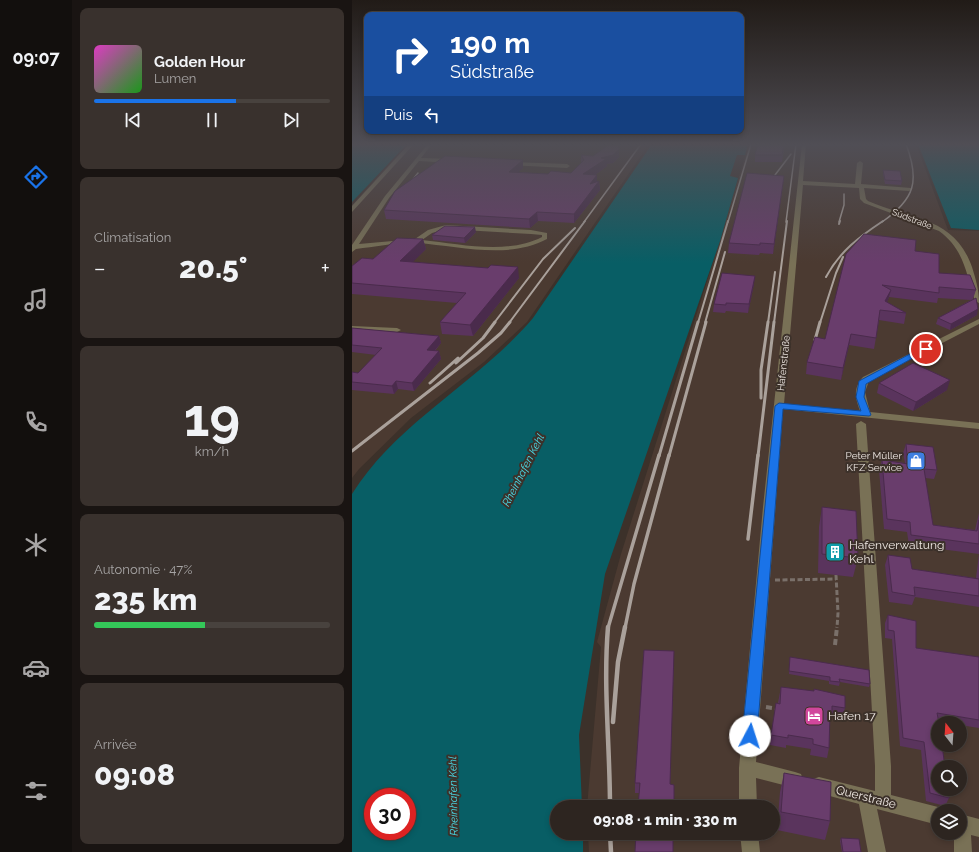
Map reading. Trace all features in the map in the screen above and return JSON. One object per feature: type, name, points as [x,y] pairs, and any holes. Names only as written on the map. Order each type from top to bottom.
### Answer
[{"type":"street","points":[[352,210],[376,184]]},
{"type":"street","points":[[353,249],[397,184]]},
{"type":"street","name":"Hafenstraße","points":[[748,800],[747,768],[763,581],[801,184]]},
{"type":"street","points":[[816,184],[909,189]]},
{"type":"street","name":"Südstraße","points":[[860,186],[863,199],[866,202],[932,226],[955,240],[961,248],[979,300]]},
{"type":"street","points":[[353,249],[392,244],[405,240],[417,241],[503,248],[523,248],[538,244],[545,238],[545,234],[446,226],[435,228],[426,233],[417,241]]},
{"type":"street","points":[[883,801],[883,766],[864,419],[860,390],[862,383],[866,380],[979,321]]},
{"type":"street","points":[[352,328],[397,330]]},
{"type":"street","points":[[779,406],[864,419],[979,426]]},
{"type":"street","name":"Querstraße","points":[[747,768],[931,814]]},
{"type":"street","points":[[866,797],[877,852]]},
{"type":"street","points":[[749,840],[750,852]]},
{"type":"street","points":[[963,852],[965,840]]},
{"type":"path","points":[[763,581],[836,577],[838,613],[835,645]]},
{"type":"shaded area","points":[[371,184],[622,184],[527,322],[484,362],[411,418],[359,469],[352,478],[352,205]]},
{"type":"shaded area","points":[[737,184],[931,184],[948,230],[979,231],[979,852],[589,852],[588,840],[780,840],[780,800],[588,800],[601,647],[597,642],[621,554]]},
{"type":"water","points":[[352,184],[369,184],[352,202]]},
{"type":"water","name":"Rheinhafen Kehl","points":[[625,184],[736,184],[720,241],[605,574],[579,735],[582,800],[550,800],[550,840],[583,840],[583,852],[352,852],[352,494],[371,468],[392,445],[415,423],[488,363],[533,318]]},
{"type":"water","points":[[934,184],[979,184],[979,230],[951,228]]},
{"type":"building","points":[[405,184],[597,184],[574,214],[537,212],[529,219],[384,210],[395,191]]},
{"type":"building","points":[[744,184],[783,184],[774,244],[760,243],[760,245],[729,243]]},
{"type":"building","points":[[445,226],[475,227],[464,238],[432,235]]},
{"type":"building","points":[[864,234],[916,240],[915,251],[939,254],[939,273],[970,275],[976,290],[939,287],[939,293],[882,285],[891,290],[885,301],[906,313],[880,310],[876,338],[851,334],[843,368],[807,362],[815,337],[825,339],[846,254]]},
{"type":"building","points":[[397,238],[423,239],[400,261],[488,268],[491,265],[518,267],[470,325],[440,322],[466,293],[352,283],[352,266],[362,258],[373,259]]},
{"type":"building","points":[[722,273],[755,276],[749,304],[714,304]]},
{"type":"building","points":[[976,298],[978,309],[951,324],[938,318]]},
{"type":"building","points":[[352,328],[439,336],[427,350],[439,351],[412,383],[396,381],[392,386],[352,382],[352,372],[358,373],[382,348],[352,345]]},
{"type":"building","points":[[913,363],[950,380],[916,402],[879,383]]},
{"type":"building","points":[[906,444],[933,447],[937,470],[924,469],[933,525],[977,531],[979,520],[979,544],[911,535],[910,522],[887,519],[882,460],[908,464]]},
{"type":"building","points":[[822,507],[856,511],[858,558],[822,554]]},
{"type":"building","points":[[888,555],[910,558],[912,569],[979,579],[979,596],[914,587],[915,596],[892,592]]},
{"type":"building","points":[[888,615],[916,621],[916,648],[979,657],[979,720],[967,718],[967,716],[937,713],[938,716],[931,716],[931,752],[943,752],[944,760],[931,760],[931,793],[924,742],[903,738],[894,631],[888,630]]},
{"type":"building","points":[[644,650],[674,651],[670,784],[674,785],[674,800],[639,800],[640,783],[635,783]]},
{"type":"building","points":[[790,657],[869,670],[870,684],[839,679],[840,682],[830,681],[830,677],[789,671]]},
{"type":"building","name":"Hafen 17","points":[[781,687],[814,691],[814,689],[845,696],[845,708],[832,706],[832,714],[830,713],[829,748],[813,744],[813,739],[788,735],[788,738],[771,735],[776,703],[780,704]]},
{"type":"building","points":[[784,773],[831,782],[830,821],[781,812]]},
{"type":"building","points":[[841,838],[859,839],[861,852],[843,852]]},
{"type":"building","points":[[636,840],[673,840],[673,852],[635,852]]},
{"type":"railway","points":[[584,222],[612,184]]},
{"type":"railway","points":[[728,222],[739,184]]},
{"type":"railway","points":[[786,222],[791,184]]},
{"type":"railway","points":[[882,222],[902,205],[908,197],[912,184]]},
{"type":"railway","points":[[839,222],[844,205],[844,194]]},
{"type":"railway","points":[[509,323],[585,221]]},
{"type":"railway","points":[[698,323],[728,221]]},
{"type":"railway","points":[[774,323],[787,221]]},
{"type":"railway","points":[[826,277],[837,260],[851,245],[883,221]]},
{"type":"railway","points":[[494,323],[543,259],[575,228]]},
{"type":"railway","points":[[705,323],[725,252]]},
{"type":"railway","points":[[820,323],[836,273],[843,257]]},
{"type":"railway","points":[[768,323],[775,272]]},
{"type":"railway","points":[[456,363],[483,338],[495,322]]},
{"type":"railway","points":[[352,451],[478,353],[501,333],[510,322]]},
{"type":"railway","points":[[659,456],[698,322]]},
{"type":"railway","points":[[669,456],[706,322]]},
{"type":"railway","points":[[761,398],[761,370],[768,322]]},
{"type":"railway","points":[[758,456],[774,322]]},
{"type":"railway","points":[[815,340],[820,322]]},
{"type":"railway","points":[[430,383],[458,358]]},
{"type":"railway","points":[[608,628],[659,455]]},
{"type":"railway","points":[[625,628],[634,584],[669,455]]},
{"type":"railway","points":[[748,539],[758,455]]},
{"type":"railway","points":[[608,627],[606,694],[610,800]]},
{"type":"railway","points":[[613,722],[618,662],[625,627]]},
{"type":"railway","points":[[610,840],[611,852]]},
{"type":"place","name":"Peter Müller KFZ Service","points":[[916,461]]},
{"type":"place","name":"Hafenverwaltung Kehl","points":[[835,552]]},
{"type":"place","name":"Hafen 17","points":[[814,716]]},
{"type":"route","points":[[750,736],[779,406],[866,415],[860,397],[862,383],[872,376],[926,349]]}]
